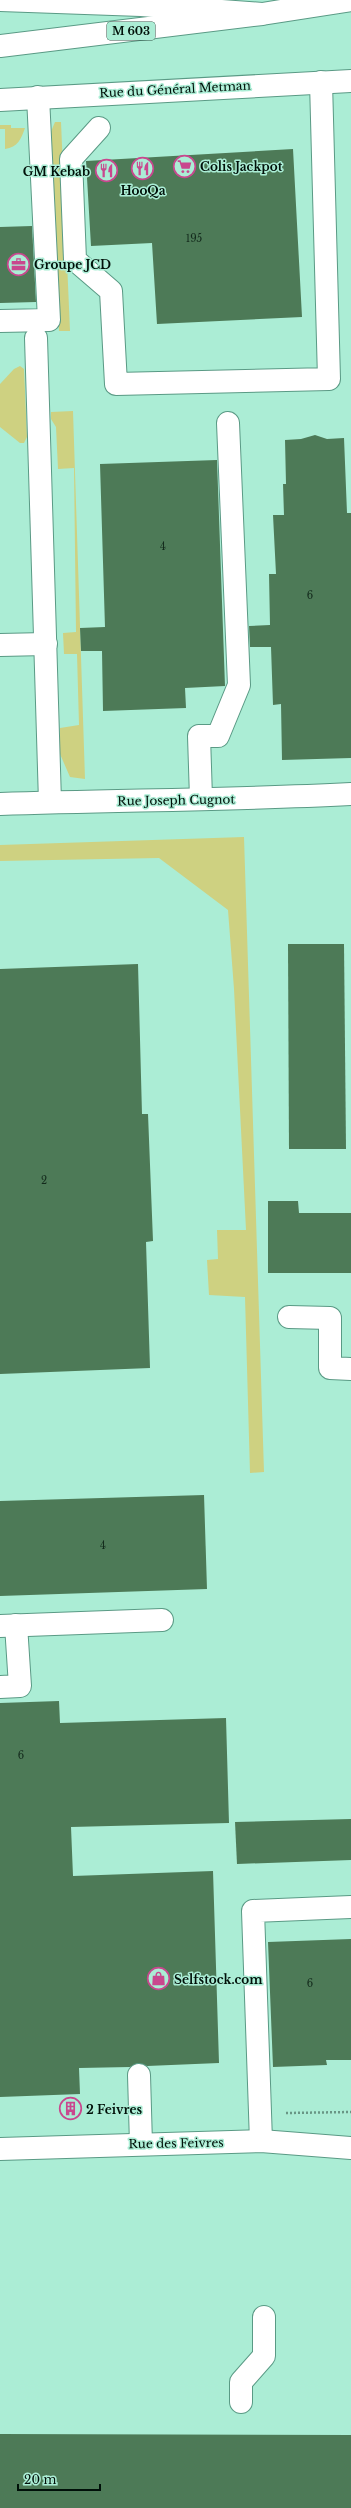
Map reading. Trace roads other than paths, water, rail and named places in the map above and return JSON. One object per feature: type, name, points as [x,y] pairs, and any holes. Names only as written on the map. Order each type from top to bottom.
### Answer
[{"type":"main road","points":[[0,0],[141,5],[262,14]]},
{"type":"main road","name":"M 603","points":[[0,46],[262,14],[351,0]]},
{"type":"main road","name":"Rue du Général Metman","points":[[0,100],[351,81]]},
{"type":"main road","points":[[99,128],[71,159],[75,260],[111,291],[116,384],[330,379],[321,82]]},
{"type":"main road","points":[[0,321],[49,320],[38,97]]},
{"type":"main road","points":[[36,338],[50,802]]},
{"type":"main road","points":[[202,798],[199,736],[218,736],[239,685],[228,423]]},
{"type":"main road","points":[[0,645],[46,644]]},
{"type":"main road","name":"Rue Joseph Cugnot","points":[[0,804],[202,798],[243,800],[351,794]]},
{"type":"main road","points":[[289,1317],[330,1318],[330,1368],[351,1369]]},
{"type":"main road","points":[[0,1687],[20,1686],[8,1625],[162,1620]]},
{"type":"main road","points":[[261,2141],[253,1911],[351,1907]]},
{"type":"main road","points":[[139,2075],[141,2144]]},
{"type":"main road","name":"Rue des Feivres","points":[[0,2149],[261,2141],[351,2148]]},
{"type":"main road","points":[[241,2402],[241,2382],[264,2356],[264,2317]]},
{"type":"place","name":"Colis Jackpot","points":[[185,166]]},
{"type":"place","name":"HooQa","points":[[143,169]]},
{"type":"place","name":"GM Kebab","points":[[106,171]]},
{"type":"place","name":"Groupe JCD","points":[[19,264]]},
{"type":"place","name":"Selfstock.com","points":[[159,1979]]},
{"type":"place","name":"2 Feivres","points":[[70,2109]]}]
